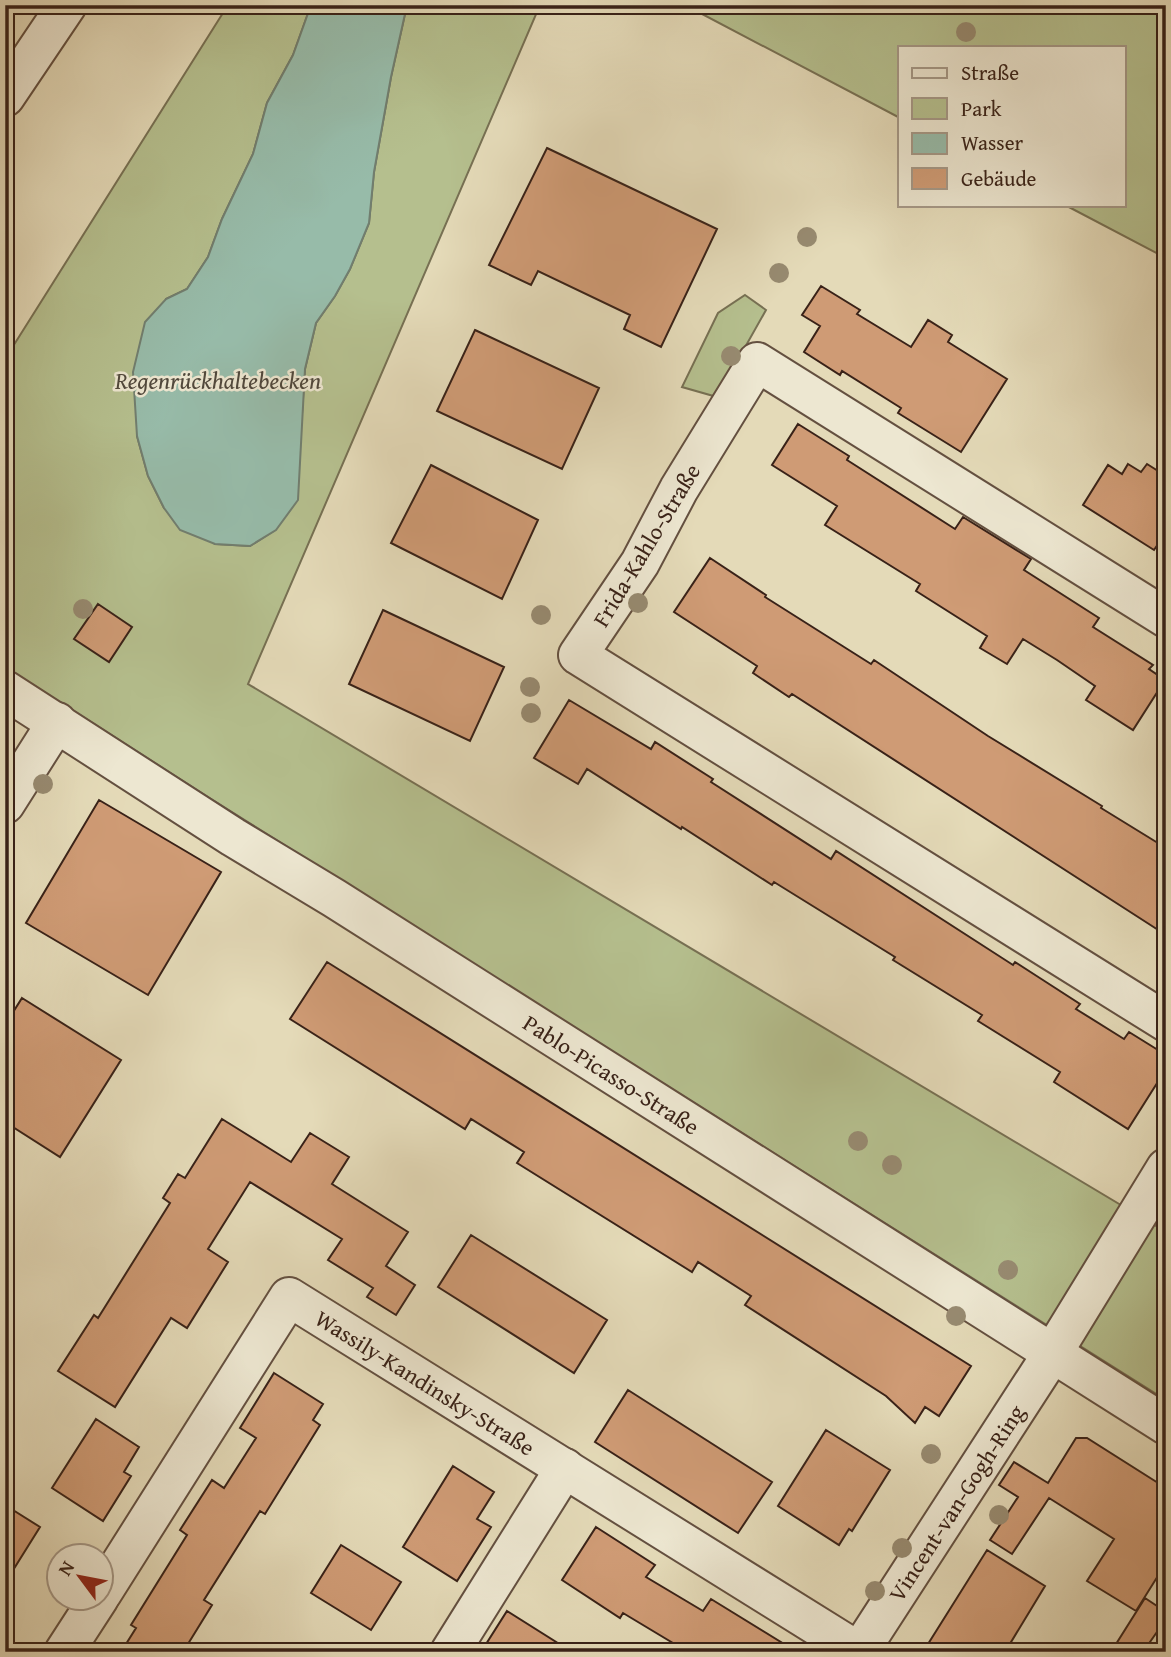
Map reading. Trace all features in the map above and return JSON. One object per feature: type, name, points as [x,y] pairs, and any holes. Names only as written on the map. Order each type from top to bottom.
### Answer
[{"type":"street","points":[[5,97],[67,5]]},
{"type":"street","name":"Frida-Kahlo-Straße","points":[[1166,618],[757,362],[679,489],[640,563],[578,655],[1166,1022]]},
{"type":"street","name":"Pablo-Picasso-Straße","points":[[5,690],[233,837],[334,898],[1166,1425]]},
{"type":"street","points":[[5,804],[57,722]]},
{"type":"street","points":[[1052,1354],[1166,1168]]},
{"type":"street","name":"Wassily-Kandinsky-Straße","points":[[116,1571],[289,1297],[859,1652]]},
{"type":"street","name":"Vincent-van-Gogh-Ring","points":[[859,1652],[1052,1354]]},
{"type":"street","points":[[450,1652],[565,1468]]},
{"type":"street","points":[[64,1652],[90,1612]]},
{"type":"green space","points":[[228,5],[311,5],[293,55],[267,103],[253,154],[222,219],[208,257],[187,289],[166,299],[137,436],[148,476],[164,508],[215,544],[250,546],[275,530],[302,414],[305,369],[316,323],[350,269],[369,223],[374,172],[407,5],[540,5],[248,684],[1166,1232],[1166,1400],[5,667],[5,359]]},
{"type":"green space","points":[[685,5],[1166,5],[1166,258],[1067,206],[1126,206],[1126,46],[898,46],[898,117]]},
{"type":"green space","points":[[745,295],[766,310],[717,397],[682,387],[718,313]]},
{"type":"water","name":"Regenrückhaltebecken","points":[[311,5],[407,5],[374,172],[369,223],[350,269],[316,323],[305,369],[298,500],[276,530],[250,546],[215,544],[180,530],[164,508],[148,476],[137,436],[133,372],[145,322],[166,299],[187,289],[208,257],[222,219],[253,154],[267,103],[293,55]]},
{"type":"building","points":[[547,148],[717,229],[661,347],[624,329],[630,315],[538,271],[531,285],[489,265]]},
{"type":"building","points":[[821,286],[860,310],[857,314],[911,347],[928,320],[952,335],[948,342],[1007,379],[961,452],[898,413],[901,408],[842,371],[840,375],[804,352],[820,326],[802,315]]},
{"type":"building","points":[[475,330],[599,388],[562,469],[437,411]]},
{"type":"building","points":[[798,424],[849,456],[847,460],[955,529],[963,517],[1031,559],[1024,570],[1099,618],[1093,627],[1153,665],[1149,669],[1165,680],[1133,730],[1086,700],[1095,686],[1023,639],[1007,664],[980,648],[987,636],[916,591],[920,584],[825,525],[837,506],[772,465]]},
{"type":"building","points":[[1128,464],[1141,472],[1147,464],[1166,476],[1166,532],[1154,550],[1083,505],[1108,465],[1122,474]]},
{"type":"building","points":[[431,465],[538,520],[502,599],[391,543]]},
{"type":"building","points":[[710,558],[766,595],[765,597],[871,664],[874,660],[988,736],[1166,848],[1166,935],[792,694],[789,697],[753,673],[757,666],[674,612]]},
{"type":"building","points":[[98,604],[132,627],[109,662],[74,639]]},
{"type":"building","points":[[383,610],[504,667],[470,741],[349,684]]},
{"type":"building","points":[[569,700],[651,749],[655,742],[713,779],[711,782],[831,859],[836,851],[1013,965],[1015,962],[1080,1004],[1076,1009],[1124,1039],[1129,1032],[1166,1055],[1166,1069],[1128,1129],[1054,1082],[1060,1072],[978,1021],[982,1015],[893,960],[895,957],[774,882],[772,885],[587,769],[578,784],[534,758]]},
{"type":"building","points":[[99,800],[221,872],[148,995],[26,923]]},
{"type":"building","points":[[327,962],[971,1366],[939,1416],[925,1407],[915,1423],[886,1396],[745,1305],[751,1296],[698,1262],[692,1272],[517,1163],[524,1152],[471,1119],[465,1129],[290,1019]]},
{"type":"building","points":[[22,998],[121,1060],[60,1157],[5,1122],[5,1025]]},
{"type":"building","points":[[222,1119],[291,1162],[310,1133],[349,1157],[332,1184],[408,1232],[386,1266],[415,1285],[396,1315],[367,1297],[373,1288],[328,1260],[342,1239],[250,1182],[208,1249],[228,1262],[187,1328],[171,1318],[115,1407],[58,1371],[94,1315],[98,1318],[170,1203],[163,1198],[178,1174],[185,1178]]},
{"type":"building","points":[[471,1235],[607,1320],[574,1373],[438,1287]]},
{"type":"building","points":[[274,1373],[323,1404],[313,1420],[320,1425],[265,1514],[260,1511],[204,1600],[212,1605],[183,1652],[121,1652],[136,1628],[131,1625],[187,1535],[180,1530],[212,1480],[224,1488],[256,1438],[240,1428]]},
{"type":"building","points":[[628,1390],[772,1482],[738,1533],[595,1442]]},
{"type":"building","points":[[96,1419],[139,1447],[124,1472],[131,1476],[103,1521],[52,1488]]},
{"type":"building","points":[[826,1430],[890,1470],[852,1531],[849,1529],[839,1545],[778,1506]]},
{"type":"building","points":[[1076,1438],[1087,1438],[1166,1488],[1166,1563],[1136,1611],[1087,1581],[1114,1539],[1049,1498],[1012,1554],[990,1540],[1018,1497],[999,1485],[1014,1462],[1048,1483]]},
{"type":"building","points":[[453,1466],[494,1492],[477,1519],[491,1527],[457,1581],[403,1547]]},
{"type":"building","points":[[5,1505],[40,1527],[5,1583]]},
{"type":"building","points":[[596,1527],[655,1565],[646,1577],[703,1611],[711,1599],[797,1652],[688,1652],[623,1613],[620,1618],[562,1580]]},
{"type":"building","points":[[341,1545],[401,1582],[371,1630],[311,1593]]},
{"type":"building","points":[[987,1550],[1045,1586],[1005,1652],[923,1652]]},
{"type":"building","points":[[1145,1598],[1166,1612],[1166,1619],[1143,1652],[1111,1652]]},
{"type":"building","points":[[507,1611],[572,1652],[481,1652]]}]
